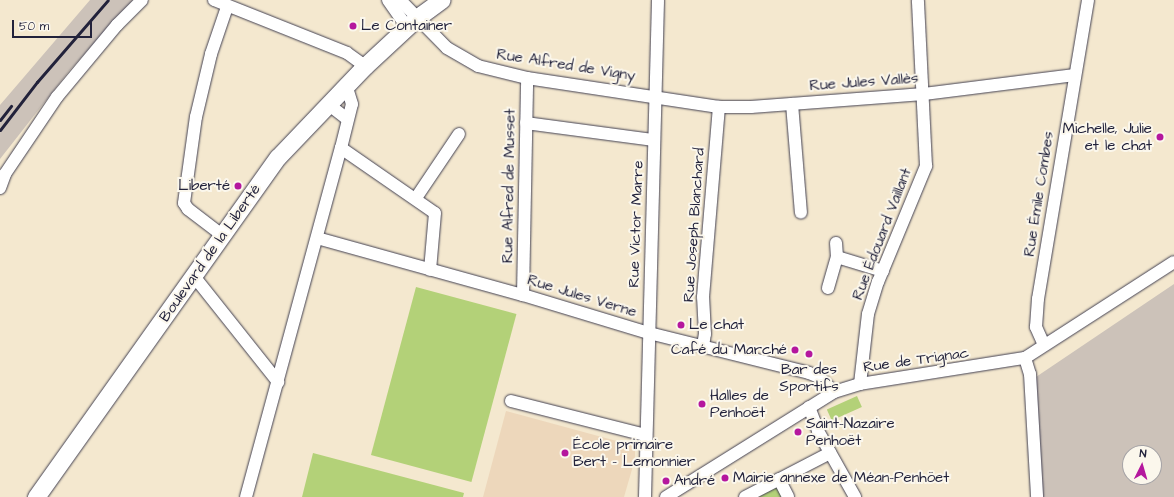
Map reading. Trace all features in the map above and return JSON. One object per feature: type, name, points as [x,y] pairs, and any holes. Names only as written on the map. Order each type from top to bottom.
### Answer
[{"type":"main road","name":"Boulevard de la Liberté","points":[[36,497],[278,157],[346,84],[412,22],[442,0]]},
{"type":"street","points":[[0,188],[5,174],[58,96],[117,25],[142,0]]},
{"type":"street","points":[[214,0],[227,7],[347,53],[365,66]]},
{"type":"street","points":[[388,0],[412,22]]},
{"type":"street","points":[[400,0],[412,22]]},
{"type":"street","name":"Rue Victor Marre","points":[[645,497],[645,435],[658,0]]},
{"type":"street","name":"Rue Édouard Vaillant","points":[[860,384],[868,314],[883,271],[926,166],[924,94],[918,0]]},
{"type":"street","name":"Rue Émile Combes","points":[[1044,345],[1036,327],[1036,320],[1088,0]]},
{"type":"street","points":[[222,235],[188,209],[184,203],[196,117],[211,54],[227,7]]},
{"type":"street","name":"Rue Alfred de Vigny","points":[[412,22],[447,48],[478,66],[527,78],[655,96]]},
{"type":"street","name":"Rue Jules Vallès","points":[[655,96],[719,107],[751,107],[924,94],[1076,75]]},
{"type":"street","name":"Rue Alfred de Musset","points":[[523,295],[527,78]]},
{"type":"street","points":[[246,497],[352,104],[346,84]]},
{"type":"street","points":[[328,104],[347,118]]},
{"type":"street","points":[[792,104],[801,213]]},
{"type":"street","name":"Rue Joseph Blanchard","points":[[703,346],[705,334],[703,297],[719,107]]},
{"type":"street","points":[[526,123],[654,140]]},
{"type":"street","points":[[416,198],[459,134]]},
{"type":"street","points":[[341,148],[436,213],[430,270]]},
{"type":"street","name":"Rue Jules Verne","points":[[317,238],[523,295],[649,333],[809,373],[819,377],[834,392]]},
{"type":"street","points":[[828,288],[837,257],[836,243]]},
{"type":"street","points":[[837,257],[883,271]]},
{"type":"street","name":"Rue de Trignac","points":[[671,496],[834,392],[860,384],[1025,358],[1174,262]]},
{"type":"street","points":[[194,275],[278,382]]},
{"type":"street","points":[[1025,358],[1030,374],[1037,497]]},
{"type":"street","points":[[511,401],[645,435]]},
{"type":"street","points":[[809,408],[830,453],[855,497]]},
{"type":"street","points":[[745,497],[830,453]]},
{"type":"street","points":[[779,479],[788,497]]},
{"type":"shaded area","points":[[90,0],[133,0],[69,71],[0,159],[0,105]]},
{"type":"shaded area","points":[[1174,284],[1174,497],[1040,497],[1033,379]]},
{"type":"shaded area","name":"École primaire Bert - Lemonnier","points":[[506,411],[635,446],[635,459],[624,497],[483,497]]},
{"type":"green space","points":[[416,287],[516,314],[471,482],[371,455]]},
{"type":"green space","points":[[857,396],[862,407],[832,420],[827,409]]},
{"type":"green space","points":[[313,453],[464,493],[463,497],[302,497]]},
{"type":"green space","points":[[777,487],[782,497],[758,497]]},
{"type":"railway","points":[[0,130],[37,82],[108,0]]},
{"type":"railway","points":[[0,120],[11,106]]},
{"type":"place","name":"Le Container","points":[[353,26]]},
{"type":"place","name":"Michelle, Julie et le chat","points":[[1160,137]]},
{"type":"place","name":"Liberté","points":[[238,186]]},
{"type":"place","name":"Le chat","points":[[681,325]]},
{"type":"place","name":"Café du Marché","points":[[795,350]]},
{"type":"place","name":"Bar des Sportifs","points":[[809,354]]},
{"type":"place","name":"Halles de Penhoët","points":[[702,404]]},
{"type":"place","name":"Saint-Nazaire Penhoët","points":[[798,432]]},
{"type":"place","name":"École primaire Bert - Lemonnier","points":[[565,453]]},
{"type":"place","name":"Mairie annexe de Méan-Penhöet","points":[[725,478]]},
{"type":"place","name":"André","points":[[666,481]]}]
